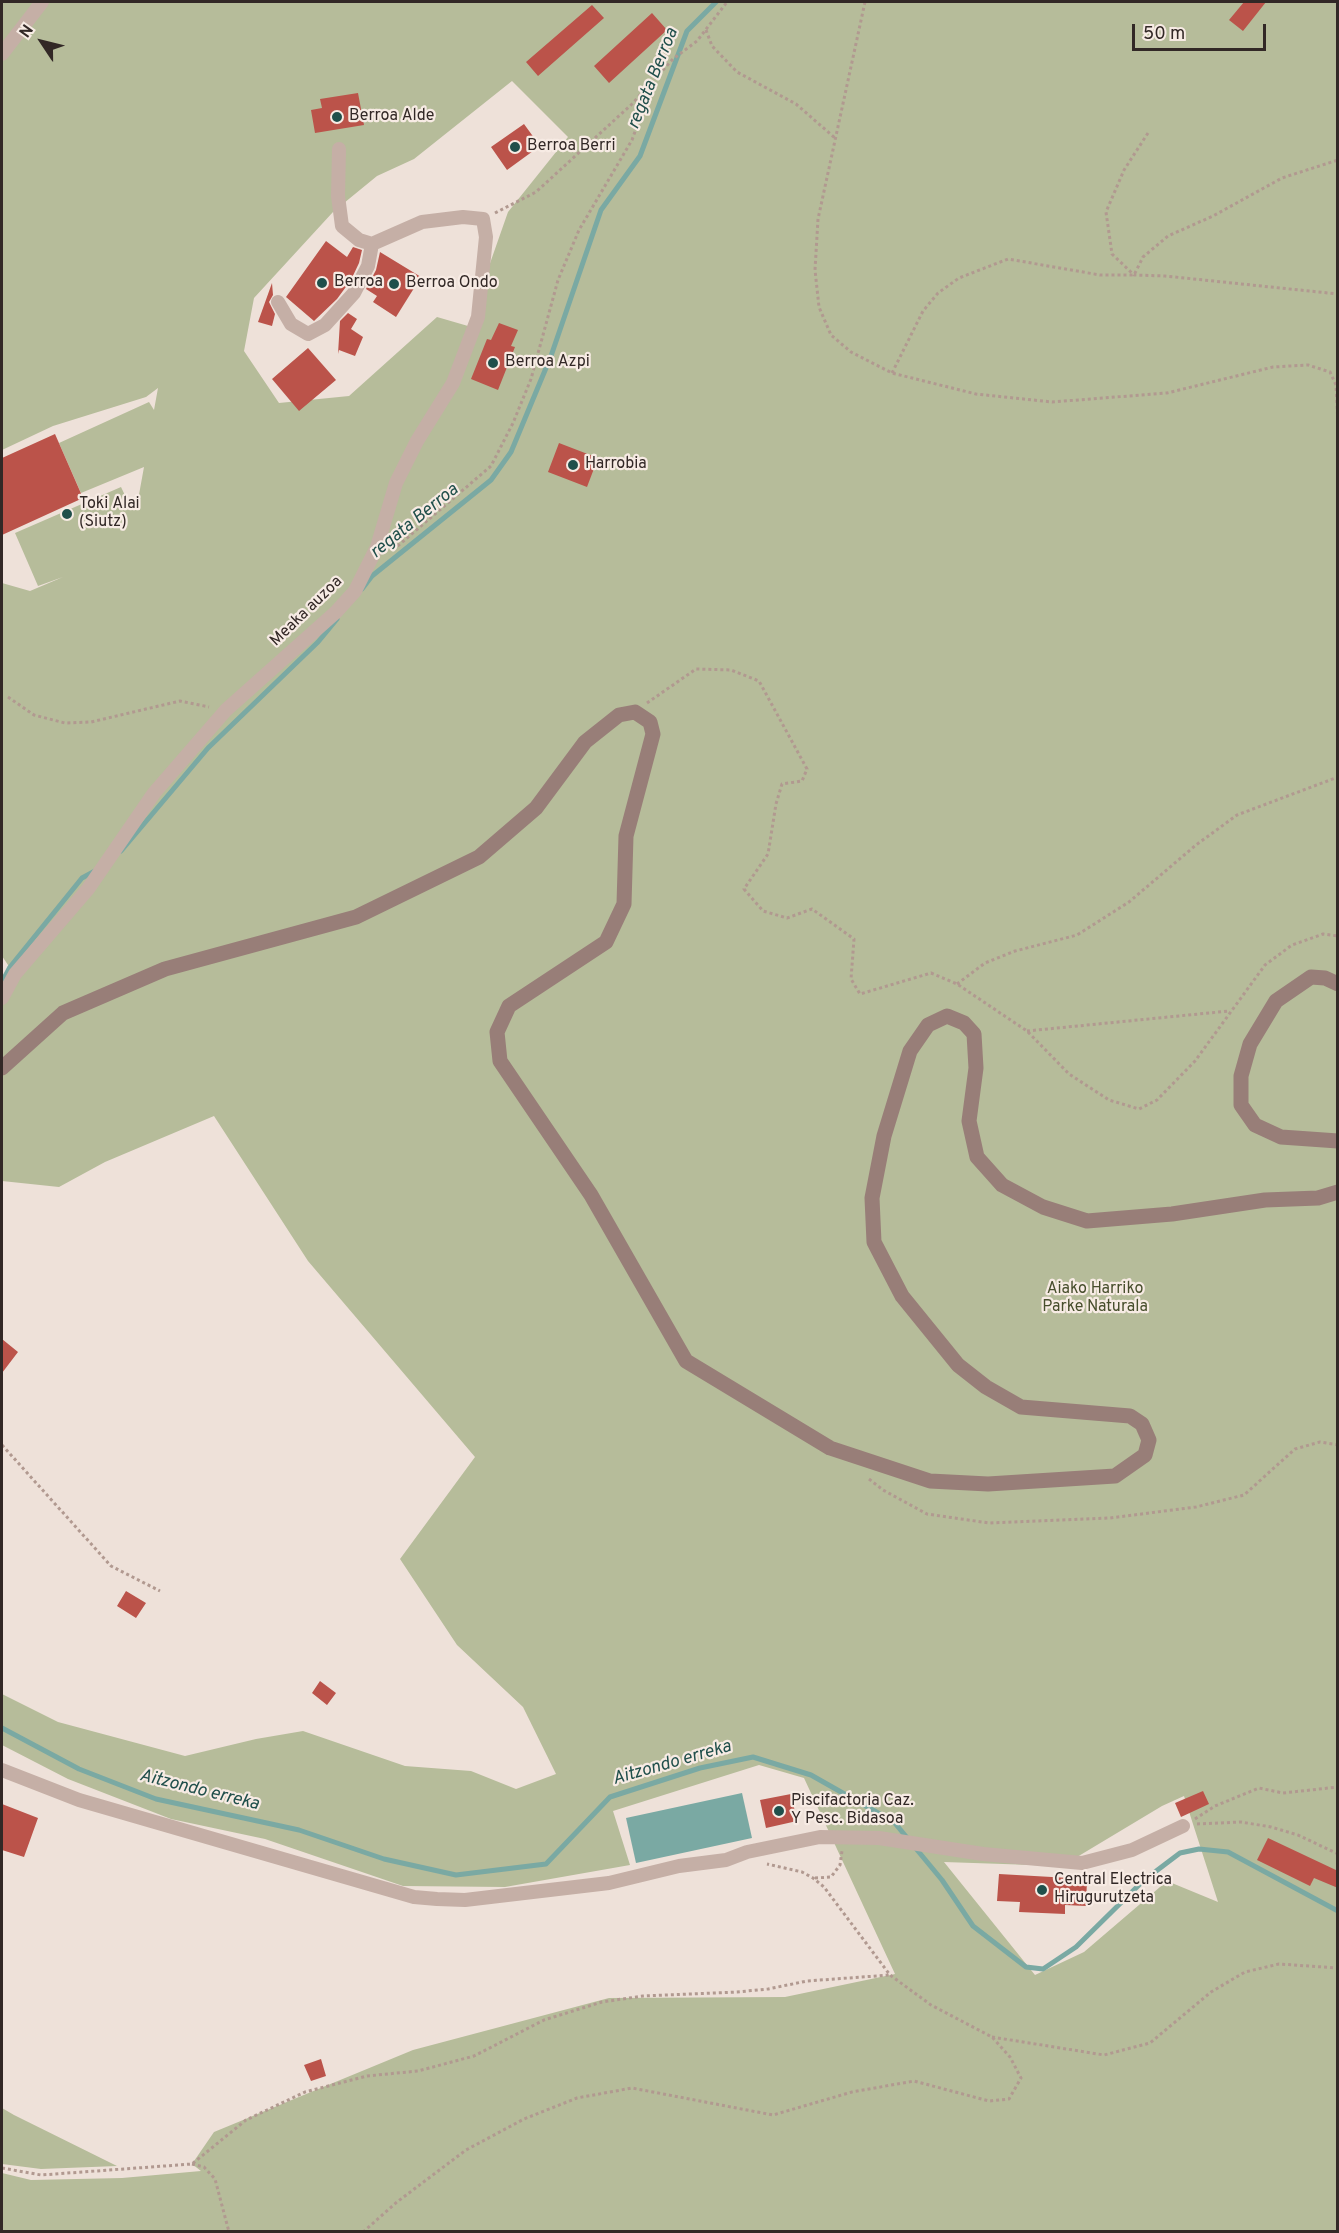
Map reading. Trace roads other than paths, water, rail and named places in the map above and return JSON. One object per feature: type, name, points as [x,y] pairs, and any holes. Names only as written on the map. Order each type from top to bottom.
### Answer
[{"type":"street","points":[[2,54],[42,2]]},
{"type":"street","points":[[278,302],[291,324],[308,334],[325,325],[354,293],[368,266],[372,244],[358,240],[342,226],[338,196],[339,149]]},
{"type":"street","name":"Meaka auzoa","points":[[2,998],[15,974],[87,889],[154,793],[226,710],[336,612],[355,591],[376,547],[396,483],[417,441],[453,383],[478,317],[486,237],[483,219],[463,217],[422,222],[372,244]]},
{"type":"street","points":[[2,1068],[63,1013],[165,969],[356,917],[479,857],[537,808],[585,742],[619,715],[635,712],[650,722],[653,734],[626,836],[624,904],[606,942],[509,1006],[497,1032],[500,1061],[591,1195],[686,1361],[830,1448],[930,1481],[988,1484],[1115,1476],[1145,1455],[1149,1440],[1142,1424],[1130,1416],[1021,1407],[986,1387],[958,1365],[902,1296],[874,1242],[872,1198],[884,1136],[910,1051],[928,1025],[947,1016],[964,1023],[974,1034],[976,1068],[969,1121],[977,1157],[1002,1185],[1043,1207],[1087,1221],[1172,1214],[1265,1200],[1318,1198],[1338,1192]]},
{"type":"street","points":[[1338,984],[1325,978],[1311,977],[1276,1001],[1250,1044],[1241,1076],[1240,1105],[1255,1125],[1281,1137],[1338,1141]]},
{"type":"street","points":[[2,1770],[79,1800],[414,1897],[437,1899],[465,1900],[609,1883],[679,1866],[726,1860],[791,1841],[850,1836],[1012,1858],[1082,1863],[1132,1850],[1184,1826]]},
{"type":"water","points":[[742,1793],[752,1838],[636,1863],[626,1818]]},
{"type":"waterway","name":"regata Berroa","points":[[362,589],[372,576],[491,480],[511,452],[551,356],[601,210],[640,156],[687,31],[716,2]]},
{"type":"waterway","name":"regata Berroa","points":[[121,851],[208,748],[318,642],[337,619]]},
{"type":"waterway","name":"regata Berroa","points":[[2,982],[10,967],[82,878],[95,871]]},
{"type":"waterway","name":"Aitzondo erreka","points":[[2,1728],[79,1769],[156,1799],[299,1830],[384,1859],[456,1875],[546,1864],[610,1797],[700,1768],[753,1757],[811,1775],[894,1822],[942,1880],[973,1926],[1026,1967],[1043,1969],[1076,1947],[1143,1881],[1180,1853],[1199,1849],[1228,1852],[1338,1911]]},
{"type":"place","name":"Berroa Alde","points":[[337,117]]},
{"type":"place","name":"Berroa Berri","points":[[515,147]]},
{"type":"place","name":"Berroa","points":[[322,283]]},
{"type":"place","name":"Berroa Ondo","points":[[394,284]]},
{"type":"place","name":"Berroa Azpi","points":[[493,363]]},
{"type":"place","name":"Harrobia","points":[[573,465]]},
{"type":"place","name":"Toki Alai (Siutz)","points":[[67,514]]},
{"type":"place","name":"Piscifactoria Caz. Y Pesc. Bidasoa","points":[[779,1811]]},
{"type":"place","name":"Central Electrica Hirugurutzeta","points":[[1042,1890]]},
{"type":"park label","name":"Aiako Harriko Parke Naturala","points":[[1095,1299]]}]
